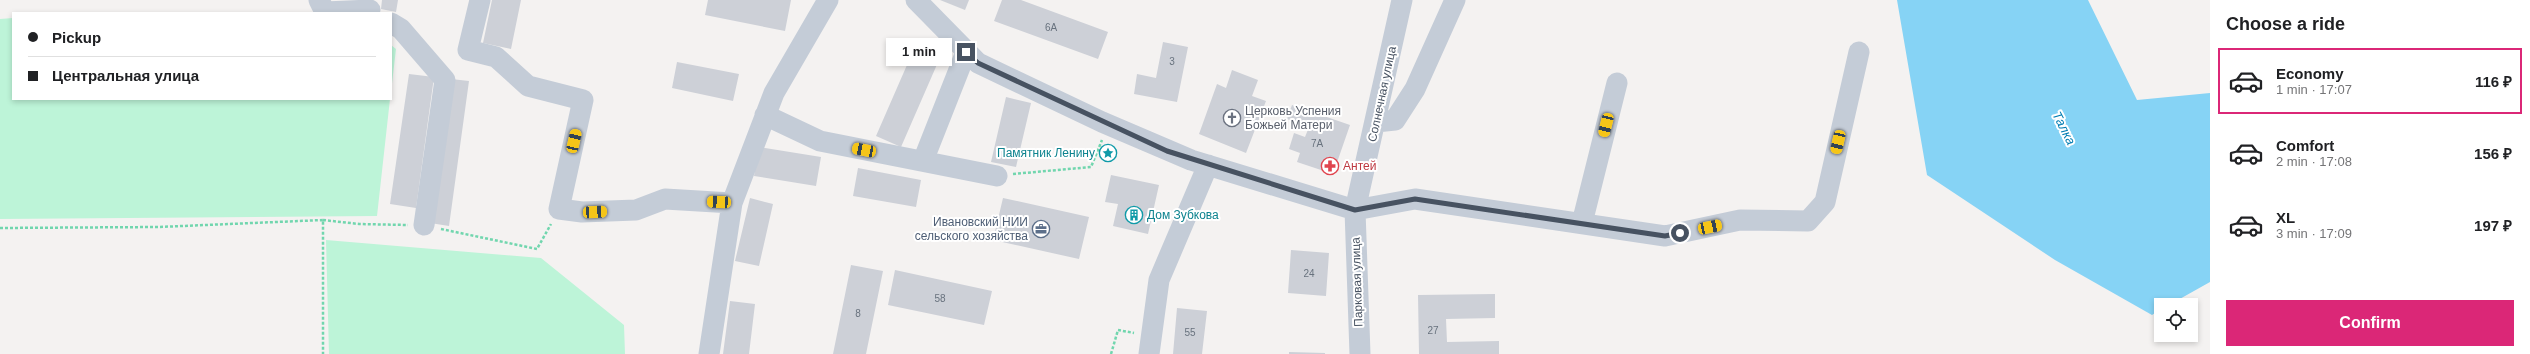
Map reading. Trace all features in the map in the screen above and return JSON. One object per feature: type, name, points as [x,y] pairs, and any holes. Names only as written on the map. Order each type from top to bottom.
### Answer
[{"type":"street","points":[[319,0],[324,12],[372,8]]},
{"type":"street","points":[[480,0],[468,50],[496,57],[528,86],[583,100],[559,209],[582,212],[636,210],[665,199],[732,203]]},
{"type":"street","points":[[709,354],[732,203],[774,93],[828,0]]},
{"type":"street","points":[[916,0],[978,63],[1167,151],[1208,165],[1355,210],[1415,199],[1665,236],[1740,220],[1808,221],[1825,202],[1859,52]]},
{"type":"street","name":"Солнечная улица","points":[[1355,210],[1376,122],[1402,0]]},
{"type":"street","points":[[1376,122],[1396,120],[1415,89],[1455,0]]},
{"type":"street","points":[[392,24],[401,29],[444,80],[424,225]]},
{"type":"street","points":[[924,161],[966,52]]},
{"type":"street","points":[[1582,223],[1617,83]]},
{"type":"street","points":[[765,115],[820,141],[997,176]]},
{"type":"street","points":[[1149,354],[1159,280],[1208,165]]},
{"type":"street","name":"Парковая улица","points":[[1355,210],[1360,354]]},
{"type":"path","points":[[997,176],[1091,167],[1109,125]]},
{"type":"path","points":[[0,228],[159,227],[323,220],[359,224],[424,225],[537,249],[559,209]]},
{"type":"path","points":[[323,220],[323,354]]},
{"type":"green space","points":[[12,18],[12,100],[390,100],[377,216],[0,219],[0,19]]},
{"type":"green space","points":[[392,46],[396,49],[392,83]]},
{"type":"green space","points":[[326,240],[541,258],[624,325],[625,354],[329,354]]},
{"type":"water","name":"Талка","points":[[1897,0],[2088,0],[2137,100],[2210,93],[2210,282],[2181,298],[2154,298],[2154,314],[2152,315],[2055,260],[1927,175]]},
{"type":"building","points":[[382,0],[398,0],[396,12],[381,9]]},
{"type":"building","points":[[492,0],[521,0],[511,49],[483,43]]},
{"type":"building","points":[[708,0],[791,0],[785,31],[705,15]]},
{"type":"building","points":[[940,0],[969,0],[965,10]]},
{"type":"building","points":[[1002,0],[1021,0],[1108,32],[1098,59],[994,21]]},
{"type":"building","points":[[917,42],[942,53],[901,147],[876,136]]},
{"type":"building","points":[[1163,42],[1188,47],[1177,102],[1134,94],[1137,74],[1156,78]]},
{"type":"building","points":[[677,62],[739,74],[733,101],[672,88]]},
{"type":"building","name":"Церковь Успения Божьей Матери","points":[[1232,70],[1258,80],[1252,96],[1266,101],[1246,153],[1199,134],[1217,84],[1226,88]]},
{"type":"building","points":[[409,74],[434,77],[416,208],[390,204]]},
{"type":"building","points":[[451,79],[469,81],[449,226],[430,223]]},
{"type":"building","points":[[1006,97],[1031,103],[1016,167],[991,162]]},
{"type":"building","points":[[1292,105],[1350,125],[1333,174],[1297,162],[1300,153],[1289,149],[1294,133],[1305,137],[1309,127],[1287,119]]},
{"type":"building","points":[[759,147],[821,157],[816,186],[754,176]]},
{"type":"building","points":[[858,168],[921,180],[916,207],[853,196]]},
{"type":"building","name":"Дом Зубкова","points":[[1111,175],[1159,185],[1148,234],[1113,226],[1118,204],[1105,202]]},
{"type":"building","points":[[750,198],[773,204],[759,266],[735,261]]},
{"type":"building","name":"Ивановский НИИ сельского хозяйства","points":[[1003,198],[1089,217],[1079,259],[993,240]]},
{"type":"building","points":[[1291,250],[1329,253],[1326,296],[1288,293]]},
{"type":"building","points":[[851,265],[883,271],[866,354],[833,354]]},
{"type":"building","points":[[895,270],[992,291],[984,325],[888,305]]},
{"type":"building","points":[[1495,294],[1495,318],[1446,319],[1447,342],[1499,341],[1499,354],[1419,354],[1418,295]]},
{"type":"building","points":[[730,301],[755,304],[749,354],[723,354]]},
{"type":"building","points":[[1177,308],[1207,311],[1202,354],[1173,354]]},
{"type":"building","points":[[1289,352],[1325,353],[1325,354],[1289,354]]},
{"type":"place","name":"Церковь Успения Божьей Матери","points":[[1232,118]]},
{"type":"place","name":"Памятник Ленину","points":[[1108,153]]},
{"type":"place","name":"Антей","points":[[1330,166]]},
{"type":"place","name":"Дом Зубкова","points":[[1134,215]]},
{"type":"place","name":"Ивановский НИИ сельского хозяйства","points":[[1041,229]]},
{"type":"route","points":[[966,52],[978,63],[1167,151],[1191,160],[1355,210],[1415,199],[1665,236],[1680,233]]}]
